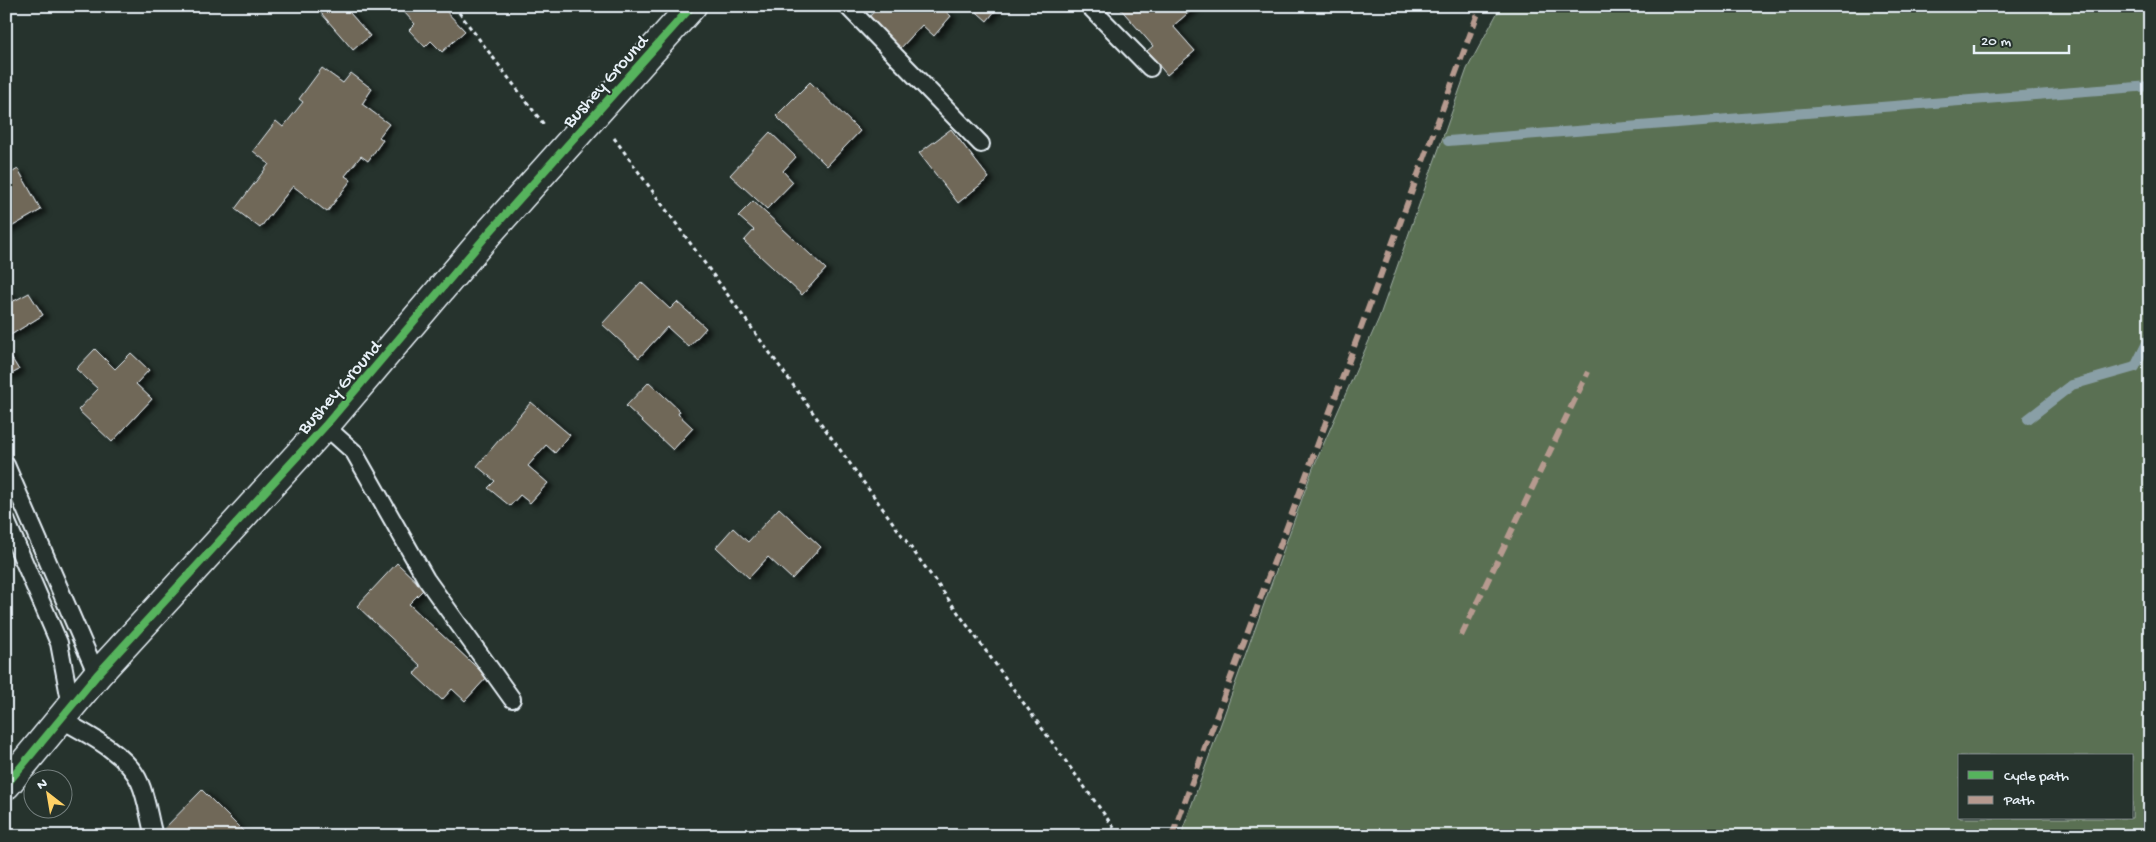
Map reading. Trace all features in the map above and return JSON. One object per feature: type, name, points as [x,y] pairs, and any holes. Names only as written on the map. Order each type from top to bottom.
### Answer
[{"type":"street","name":"Bushey Ground","points":[[6,785],[97,675],[326,426],[487,235],[692,6]]},
{"type":"lane","points":[[847,6],[981,144]]},
{"type":"lane","points":[[1089,6],[1150,68]]},
{"type":"lane","points":[[326,426],[354,452],[426,579],[512,699]]},
{"type":"lane","points":[[6,465],[97,675]]},
{"type":"lane","points":[[6,520],[59,643],[65,713],[127,763],[140,782],[154,836]]},
{"type":"path","points":[[454,6],[563,150]]},
{"type":"path","points":[[596,115],[1120,836]]},
{"type":"green space","points":[[1501,6],[2150,6],[2150,836],[1183,836],[1183,829],[1313,468],[1379,318],[1467,69]]},
{"type":"building","points":[[329,6],[344,6],[370,36],[353,50],[321,13]]},
{"type":"building","points":[[410,6],[441,6],[465,31],[442,52],[431,41],[425,47],[409,30],[415,24],[404,12]]},
{"type":"building","points":[[879,6],[940,6],[951,16],[934,36],[922,25],[901,48],[868,18]]},
{"type":"building","points":[[970,6],[999,6],[987,21]]},
{"type":"building","points":[[1118,6],[1192,6],[1194,8],[1173,26],[1195,51],[1167,75],[1147,51],[1153,46]]},
{"type":"building","points":[[322,68],[343,83],[351,73],[372,89],[362,104],[389,124],[379,137],[383,140],[368,161],[361,156],[345,176],[351,180],[327,212],[293,186],[260,228],[235,209],[269,164],[253,151],[276,121],[283,127],[303,102],[299,99]]},
{"type":"building","points":[[810,82],[860,131],[827,166],[776,116]]},
{"type":"building","points":[[951,129],[989,178],[958,203],[919,153]]},
{"type":"building","points":[[770,132],[796,157],[783,171],[793,182],[767,209],[730,175]]},
{"type":"building","points":[[18,169],[41,210],[6,230],[6,176]]},
{"type":"building","points":[[753,201],[826,269],[802,295],[744,241],[754,230],[738,216]]},
{"type":"building","points":[[641,282],[670,309],[677,302],[706,328],[689,347],[667,327],[639,358],[602,324]]},
{"type":"building","points":[[6,288],[14,301],[29,293],[43,315],[6,338]]},
{"type":"building","points":[[6,349],[19,370],[6,377]]},
{"type":"building","points":[[95,349],[115,369],[131,353],[149,370],[136,384],[152,399],[112,442],[78,410],[98,389],[76,369]]},
{"type":"building","points":[[649,382],[680,411],[678,414],[693,428],[673,450],[626,406]]},
{"type":"building","points":[[531,402],[570,435],[555,453],[546,445],[528,466],[548,483],[530,503],[520,495],[510,506],[488,488],[495,481],[477,466]]},
{"type":"building","points":[[779,508],[821,547],[792,579],[768,557],[749,578],[716,547],[733,528],[748,542]]},
{"type":"building","points":[[397,563],[424,589],[409,604],[487,677],[465,701],[452,689],[442,700],[414,674],[421,666],[357,606]]},
{"type":"building","points":[[202,790],[248,836],[161,836],[159,834]]},
{"type":"waterway","points":[[1448,141],[2150,86]]},
{"type":"waterway","points":[[2028,419],[2072,385],[2135,367],[2150,337]]},
{"type":"marked path","points":[[1172,836],[1477,16],[1483,6]]},
{"type":"marked path","points":[[1461,636],[1588,372]]},
{"type":"cycle path","points":[[6,785],[97,675],[325,426],[487,235],[692,6]]}]
